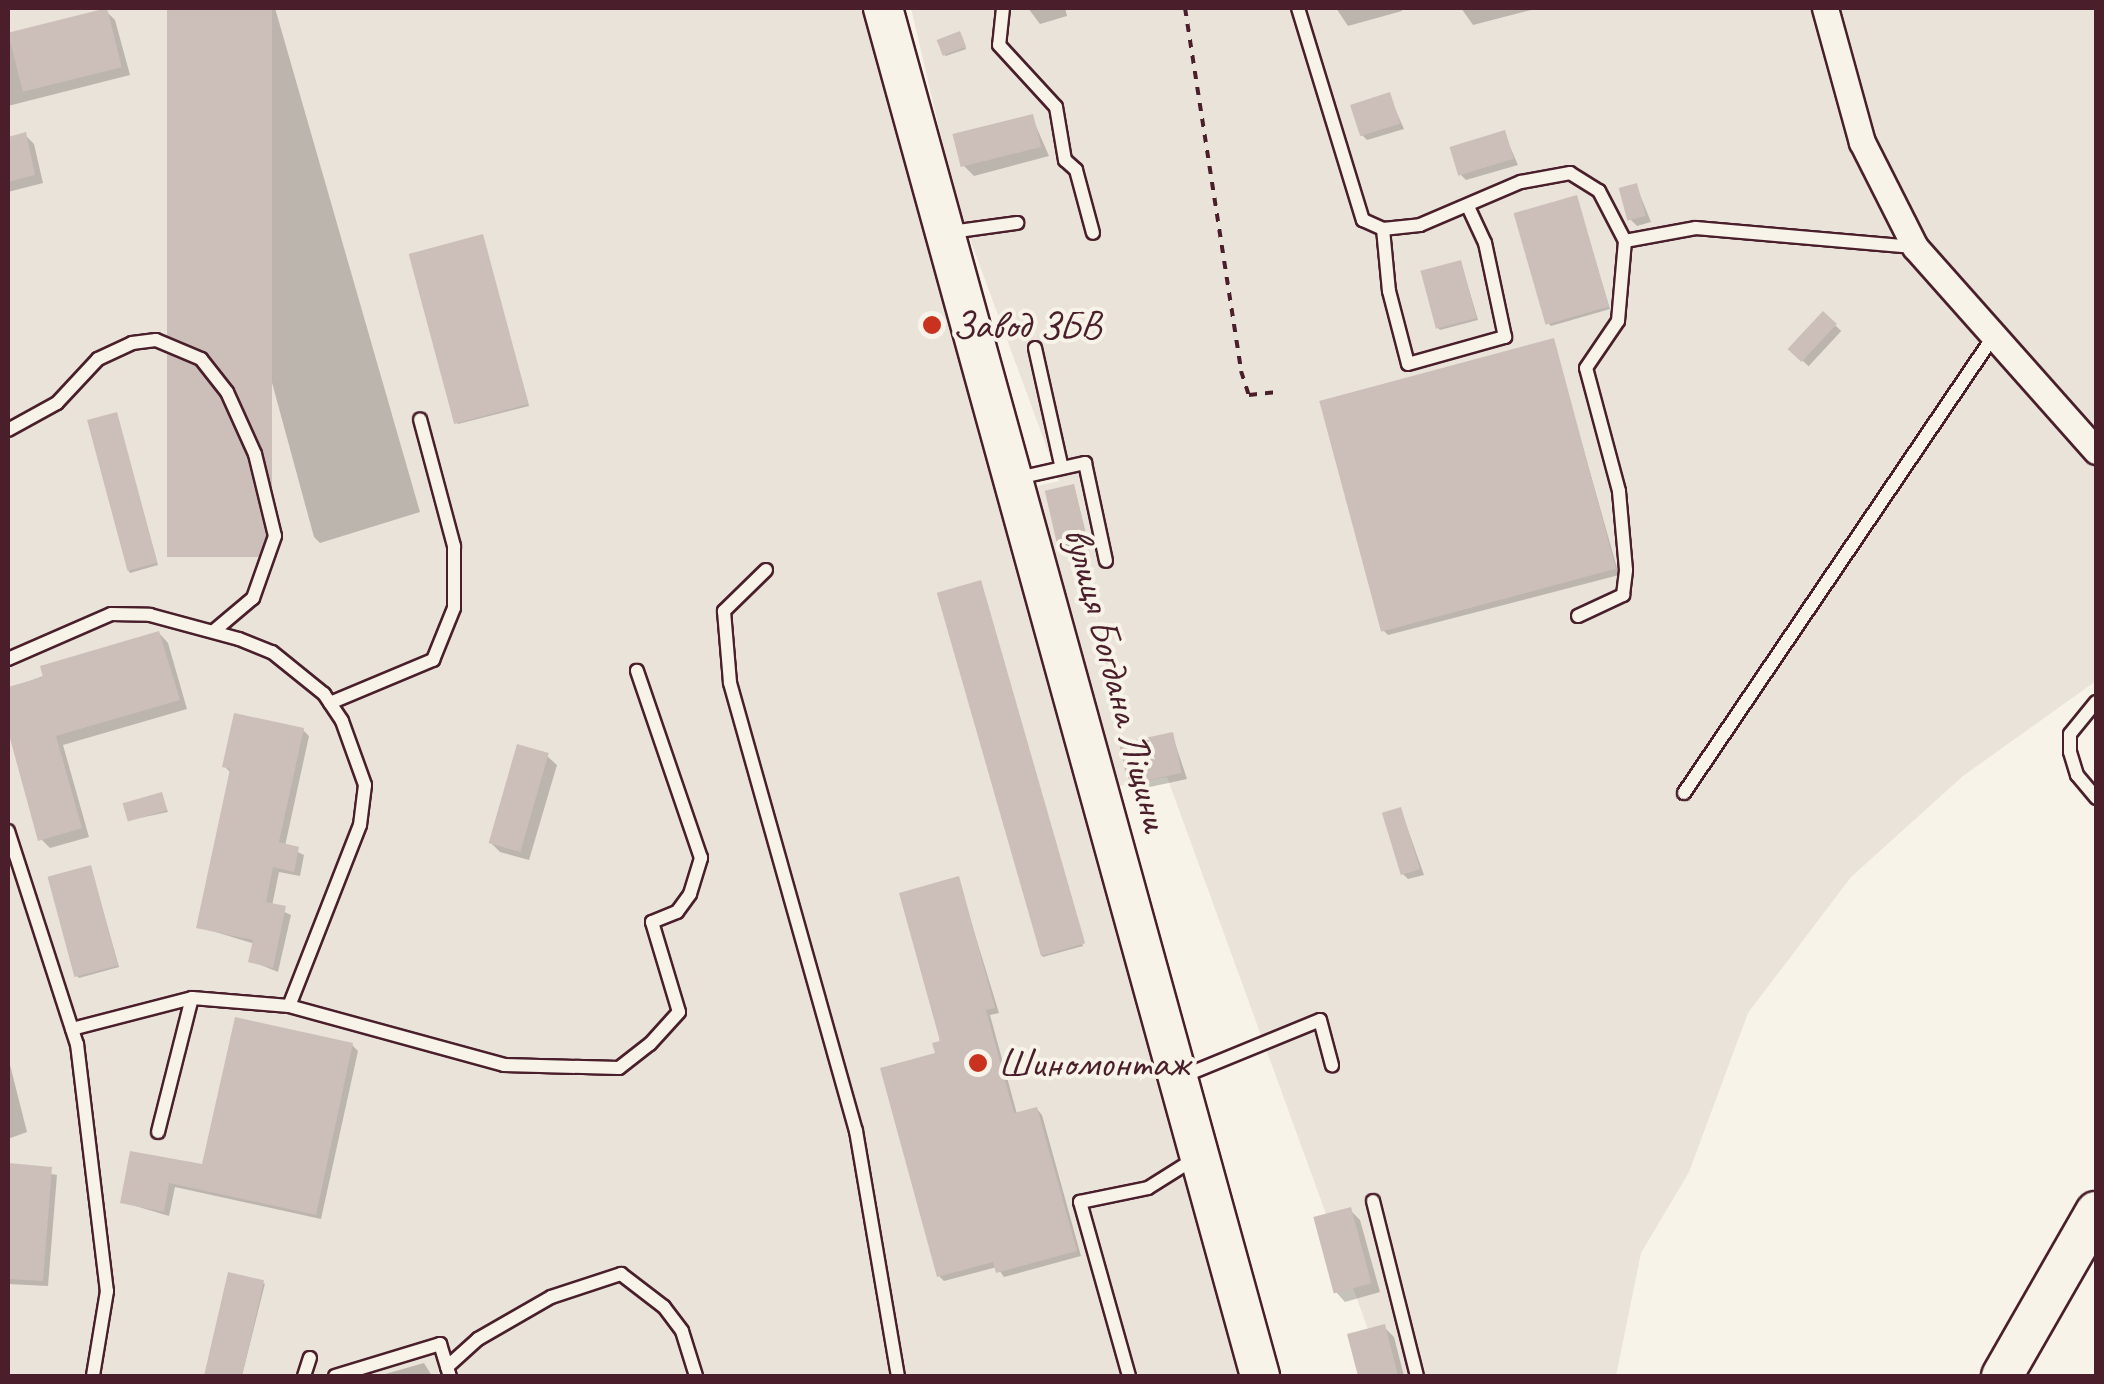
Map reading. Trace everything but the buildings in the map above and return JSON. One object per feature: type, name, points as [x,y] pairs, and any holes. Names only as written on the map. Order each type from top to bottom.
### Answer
[{"type":"main road","name":"вулиця Богдана Ліщини","points":[[882,8],[1016,478],[1260,1376]]},
{"type":"main road","points":[[2002,1376],[2096,1212]]},
{"type":"street","points":[[1825,8],[1862,142],[1916,247],[2096,451]]},
{"type":"lane","points":[[1003,8],[1000,45],[1056,107],[1065,160],[1076,170],[1093,233]]},
{"type":"lane","points":[[1298,8],[1363,220],[1382,230],[1420,225],[1468,208],[1521,182],[1570,173],[1599,190],[1624,241],[1618,322],[1586,368],[1619,491],[1626,570],[1623,595],[1578,616]]},
{"type":"lane","points":[[1382,230],[1388,291],[1408,364],[1506,337],[1485,243],[1468,208]]},
{"type":"lane","points":[[947,233],[1017,223]]},
{"type":"lane","points":[[1624,241],[1696,228],[1916,247]]},
{"type":"lane","points":[[1684,793],[1993,337]]},
{"type":"lane","points":[[8,430],[57,403],[98,359],[122,347],[156,340],[201,359],[227,392],[255,454],[275,536],[253,598],[214,631]]},
{"type":"lane","points":[[1035,348],[1062,464]]},
{"type":"lane","points":[[330,703],[433,660],[454,608],[454,546],[420,418]]},
{"type":"lane","points":[[1016,478],[1062,464],[1085,462],[1106,561]]},
{"type":"lane","points":[[766,570],[724,611],[730,684],[856,1131],[898,1376]]},
{"type":"lane","points":[[8,659],[110,614],[150,615],[214,631],[272,652],[330,703],[365,785],[360,824],[289,1006]]},
{"type":"lane","points":[[72,1029],[192,998],[289,1006],[504,1065],[618,1068],[650,1044],[679,1012],[652,922],[677,912],[690,894],[701,858],[637,671]]},
{"type":"lane","points":[[2096,702],[2070,734],[2070,752],[2077,775],[2096,798]]},
{"type":"lane","points":[[8,831],[72,1029],[107,1290],[94,1376]]},
{"type":"lane","points":[[158,1132],[192,998]]},
{"type":"lane","points":[[1179,1078],[1320,1020],[1332,1066]]},
{"type":"lane","points":[[1129,1376],[1080,1202],[1148,1188],[1200,1156]]},
{"type":"lane","points":[[1373,1201],[1418,1376]]},
{"type":"lane","points":[[449,1372],[478,1339],[551,1296],[620,1274],[664,1308],[682,1331],[696,1376]]},
{"type":"lane","points":[[335,1376],[440,1344],[449,1372]]},
{"type":"lane","points":[[304,1376],[310,1358]]},
{"type":"path","points":[[1185,8],[1241,371],[1249,395],[1276,392]]},
{"type":"shaded area","points":[[8,8],[868,8],[1242,1376],[8,1376]]},
{"type":"shaded area","points":[[911,8],[2096,8],[2096,681],[1963,776],[1851,877],[1748,1013],[1689,1172],[1641,1253],[1616,1376],[1385,1376],[1167,777],[1114,787],[1037,486],[1059,481],[956,201]]},
{"type":"place","name":"Завод ЗБВ","points":[[932,325]]},
{"type":"place","name":"Шиномонтаж","points":[[978,1063]]}]
